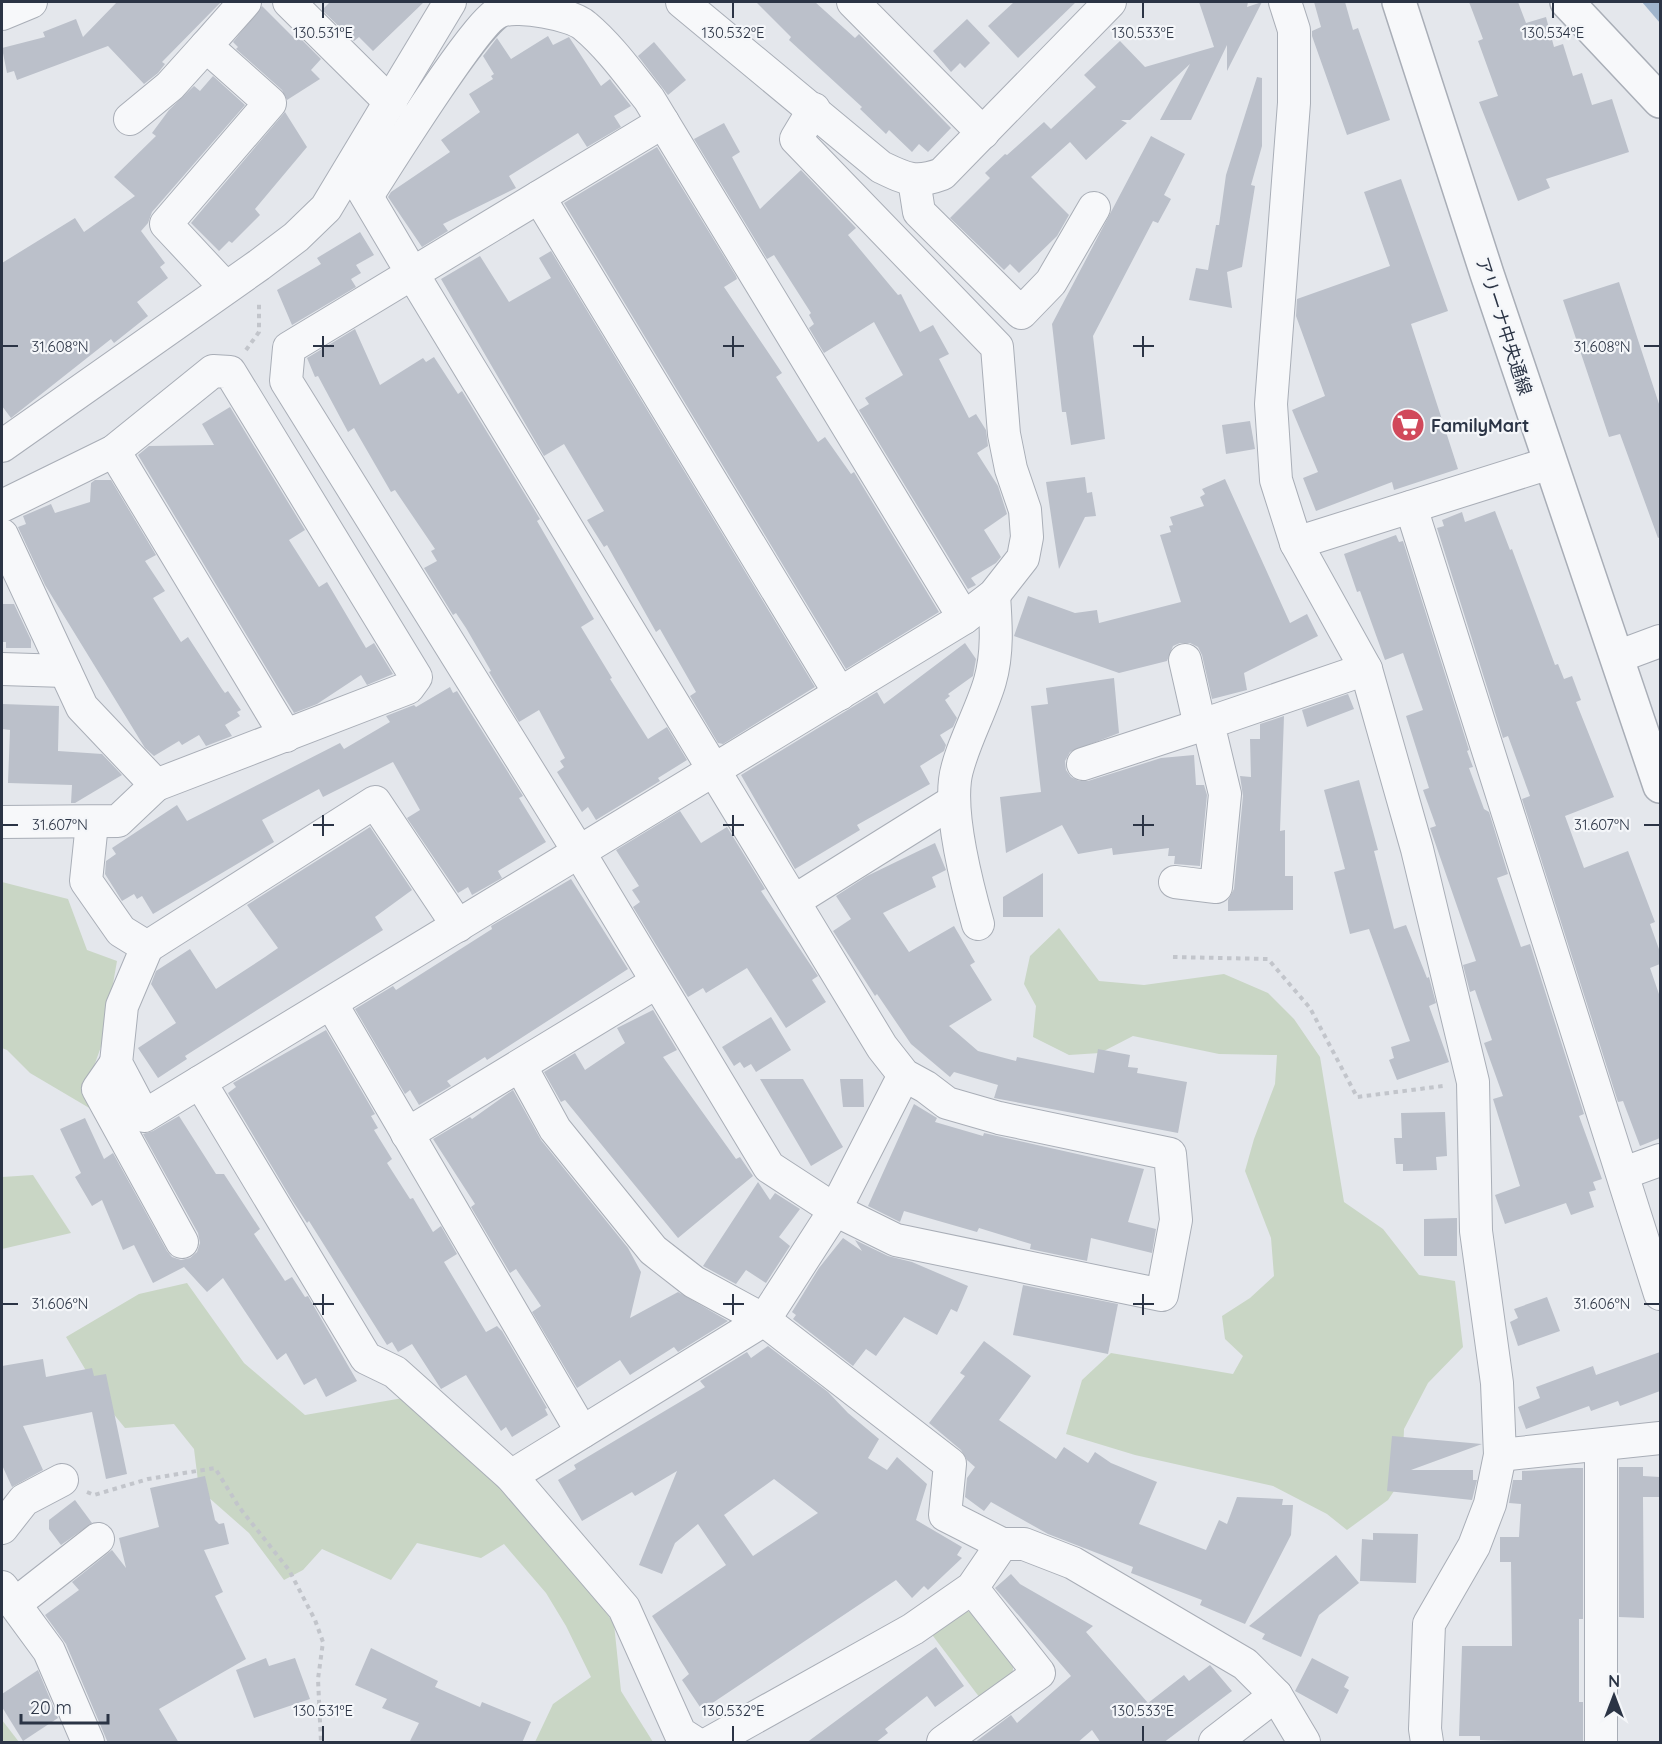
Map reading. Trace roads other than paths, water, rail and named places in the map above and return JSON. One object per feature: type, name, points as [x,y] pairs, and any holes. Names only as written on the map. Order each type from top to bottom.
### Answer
[{"type":"street","points":[[2,14],[31,2]]},
{"type":"street","points":[[130,119],[170,86],[245,2]]},
{"type":"street","points":[[289,2],[392,103]]},
{"type":"street","points":[[359,183],[392,103],[450,2]]},
{"type":"street","points":[[682,2],[814,109],[881,167],[923,182],[942,174],[1110,2]]},
{"type":"street","points":[[853,2],[983,133]]},
{"type":"street","points":[[1285,2],[1294,30],[1294,103],[1271,404],[1276,480],[1296,543],[1366,669],[1417,849],[1473,1082],[1476,1231],[1497,1383],[1500,1455],[1490,1504],[1474,1546],[1429,1624],[1425,1729],[1427,1743]]},
{"type":"street","name":"アリーナ中央通線","points":[[1399,2],[1550,463],[1660,786]]},
{"type":"street","points":[[1567,2],[1660,101]]},
{"type":"street","points":[[2,446],[259,265],[296,237],[326,208],[359,183],[489,20],[501,11],[556,13],[584,24],[623,66],[649,99],[964,618]]},
{"type":"street","points":[[206,46],[270,103],[166,224],[225,287]]},
{"type":"street","points":[[116,1063],[144,1116],[964,618],[994,595],[1023,558],[1027,537],[1025,510],[1011,469],[1004,434],[997,347],[796,139],[814,109]]},
{"type":"street","points":[[359,183],[412,273],[882,1047],[904,1075],[926,1087],[947,1103],[988,1115],[1170,1154],[1176,1220],[1162,1294],[896,1240],[835,1210],[769,1167],[579,852],[286,381],[289,348],[412,273],[663,122]]},
{"type":"street","points":[[914,180],[919,212],[1021,313],[1051,282],[1094,208]]},
{"type":"street","points":[[539,197],[840,694]]},
{"type":"street","points":[[2,506],[114,451],[213,371],[230,372],[417,677],[408,688],[156,785],[118,821],[2,822]]},
{"type":"street","points":[[114,451],[286,736]]},
{"type":"street","points":[[1296,543],[1550,463]]},
{"type":"street","points":[[1411,507],[1624,1173],[1660,1294]]},
{"type":"street","points":[[2,535],[82,707],[156,785]]},
{"type":"street","points":[[978,924],[969,891],[954,801],[955,778],[990,681],[996,648],[994,595]]},
{"type":"street","points":[[1617,657],[1660,641]]},
{"type":"street","points":[[1175,882],[1216,887],[1225,794],[1185,660]]},
{"type":"street","points":[[2,669],[65,671]]},
{"type":"street","points":[[1083,764],[1366,669]]},
{"type":"street","points":[[794,901],[954,801]]},
{"type":"street","points":[[182,1242],[98,1089],[116,1063],[122,1006],[147,947],[375,802],[458,926]]},
{"type":"street","points":[[92,823],[86,881],[121,931],[147,947]]},
{"type":"street","points":[[407,1134],[657,982]]},
{"type":"street","points":[[331,1003],[582,1432]]},
{"type":"street","points":[[521,1066],[555,1129],[653,1250],[694,1282],[764,1320],[950,1464],[945,1515],[1002,1544],[1024,1544],[1073,1563],[1245,1664],[1276,1695],[1304,1743]]},
{"type":"street","points":[[511,1476],[764,1320],[835,1210],[904,1075]]},
{"type":"street","points":[[200,1082],[366,1358],[395,1372],[511,1476],[624,1608],[680,1733],[694,1743]]},
{"type":"street","points":[[1624,1173],[1660,1160]]},
{"type":"street","points":[[1500,1455],[1600,1447],[1660,1438]]},
{"type":"street","points":[[1600,1447],[1600,1743]]},
{"type":"street","points":[[2,1528],[24,1500],[62,1480]]},
{"type":"street","points":[[88,1743],[49,1651],[8,1596],[98,1539]]},
{"type":"street","points":[[711,1743],[913,1629],[972,1588],[1002,1544]]},
{"type":"street","points":[[943,1743],[1039,1673],[972,1588]]},
{"type":"street","points":[[1215,1743],[1276,1695]]},
{"type":"water","points":[[1642,2],[1660,2],[1660,23]]},
{"type":"place","name":"FamilyMart","points":[[1408,425]]}]
